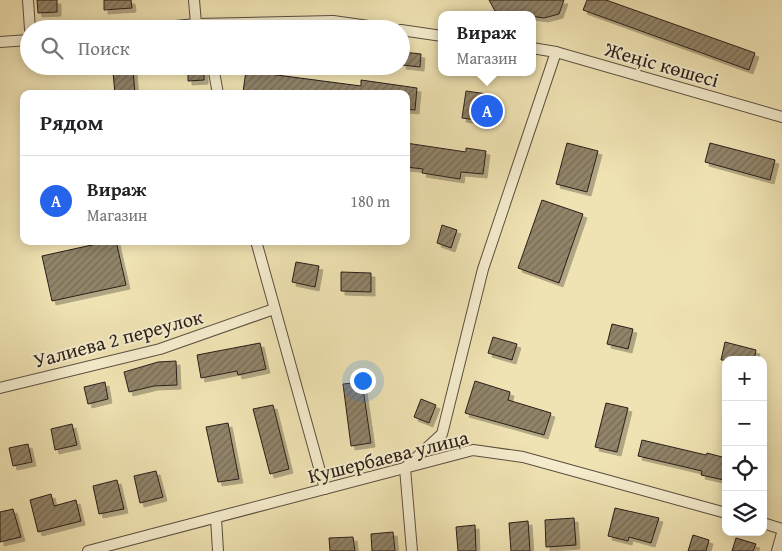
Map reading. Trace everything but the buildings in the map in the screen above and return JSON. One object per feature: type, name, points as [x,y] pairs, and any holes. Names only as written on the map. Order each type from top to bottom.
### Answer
[{"type":"street","points":[[28,0],[29,20]]},
{"type":"street","points":[[194,0],[197,20]]},
{"type":"street","points":[[410,31],[438,35]]},
{"type":"street","points":[[0,42],[20,41]]},
{"type":"street","name":"Жеңіс көшесі","points":[[536,49],[556,52],[782,117]]},
{"type":"street","points":[[412,551],[405,468],[442,434],[483,269],[556,52]]},
{"type":"street","points":[[215,75],[217,90]]},
{"type":"street","points":[[257,245],[325,489]]},
{"type":"street","name":"Уалиева 2 переулок","points":[[0,388],[160,349],[274,309]]},
{"type":"street","name":"Кушербаева улица","points":[[88,551],[473,450],[523,457],[722,512]]},
{"type":"street","points":[[216,518],[218,551]]},
{"type":"street","points":[[767,524],[782,529]]},
{"type":"street","points":[[777,551],[782,534]]},
{"type":"place","name":"Вираж","points":[[487,111]]}]
